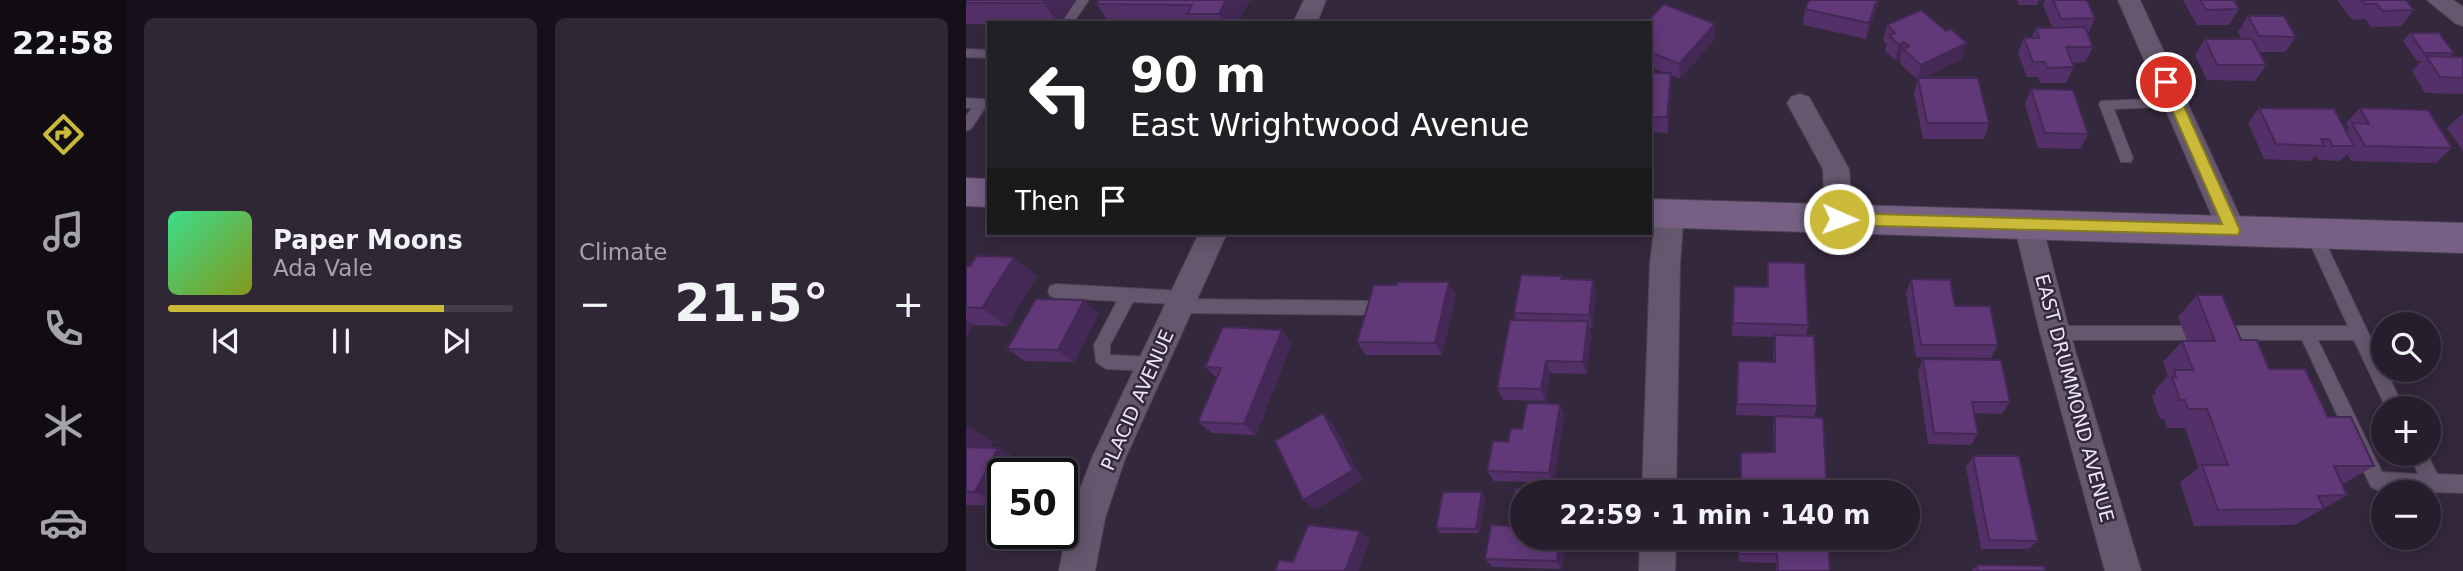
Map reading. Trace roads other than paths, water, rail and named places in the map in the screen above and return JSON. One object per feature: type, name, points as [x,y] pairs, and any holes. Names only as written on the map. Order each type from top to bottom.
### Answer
[{"type":"main road","points":[[966,192],[987,192]]},
{"type":"main road","points":[[1660,213],[2463,238]]},
{"type":"street","points":[[1306,21],[1315,0]]},
{"type":"street","points":[[2129,0],[2232,230]]},
{"type":"street","points":[[2438,0],[2463,18]]},
{"type":"street","points":[[1800,103],[1836,169],[1839,219]]},
{"type":"street","points":[[1659,480],[1665,263],[1660,213]]},
{"type":"street","name":"EAST DRUMMOND AVENUE","points":[[2028,224],[2055,333],[2123,571]]},
{"type":"street","name":"PLACID AVENUE","points":[[1077,571],[1087,518],[1109,458],[1212,235]]},
{"type":"street","points":[[1657,571],[1658,550]]},
{"type":"lane","points":[[1068,21],[1083,0]]},
{"type":"lane","points":[[966,53],[987,54]]},
{"type":"lane","points":[[966,103],[986,103]]},
{"type":"lane","points":[[966,126],[986,103]]},
{"type":"lane","points":[[2126,158],[2106,104],[2176,103]]},
{"type":"lane","points":[[2313,233],[2389,396]]},
{"type":"lane","points":[[1056,291],[1128,295],[1182,302],[1376,307]]},
{"type":"lane","points":[[1128,295],[1102,345],[1102,357],[1106,362],[1152,364]]},
{"type":"lane","points":[[2306,332],[2376,480]]},
{"type":"lane","points":[[2055,333],[2359,333]]},
{"type":"lane","points":[[2441,483],[2463,484]]}]
